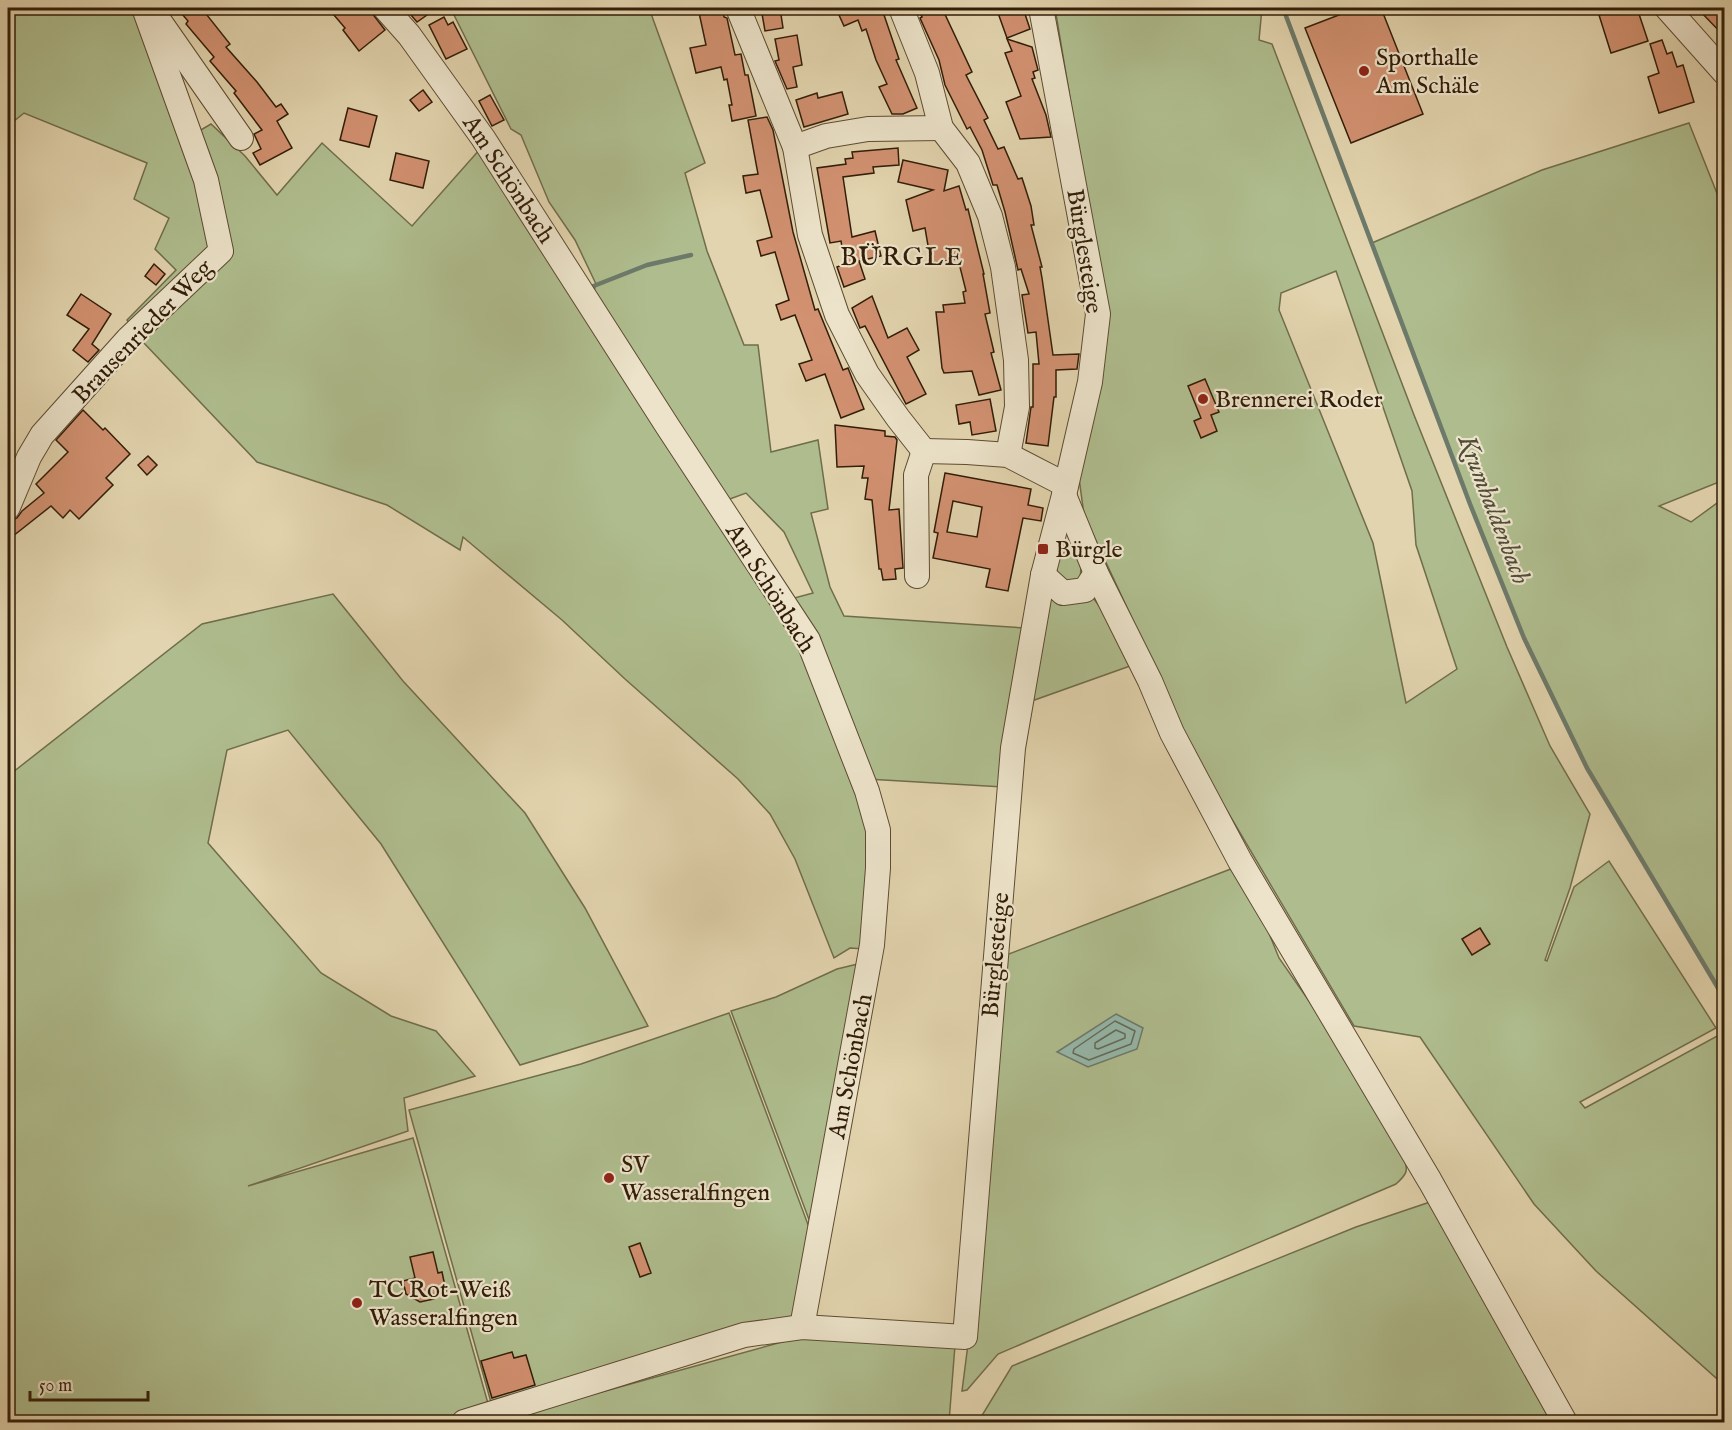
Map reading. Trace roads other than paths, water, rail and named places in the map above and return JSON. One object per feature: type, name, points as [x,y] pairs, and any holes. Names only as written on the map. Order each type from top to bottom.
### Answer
[{"type":"street","name":"Brausenrieder Weg","points":[[8,507],[29,457],[42,435],[128,339],[221,250],[206,180],[144,8]]},
{"type":"street","points":[[149,8],[241,138]]},
{"type":"street","name":"Am Schönbach","points":[[385,8],[409,35],[483,138],[674,437],[808,640],[867,791],[878,830],[878,868],[872,945],[802,1327]]},
{"type":"street","points":[[738,8],[795,147],[810,235],[837,315],[867,374],[924,451],[1008,455],[1065,490],[1096,573],[1150,681],[1172,733],[1240,861],[1430,1181],[1565,1422]]},
{"type":"street","points":[[901,8],[927,73],[941,128],[968,163],[990,216],[1003,267],[1016,360],[1017,407],[1008,455]]},
{"type":"street","name":"Bürglesteige","points":[[802,1327],[965,1337],[1013,748],[1043,575],[1090,382],[1098,314],[1041,8]]},
{"type":"street","points":[[1667,8],[1725,72]]},
{"type":"street","points":[[795,147],[826,136],[868,129],[941,128]]},
{"type":"street","points":[[917,576],[916,475],[924,451]]},
{"type":"street","points":[[1043,575],[1063,593],[1085,590],[1096,573]]},
{"type":"street","points":[[464,1422],[744,1335],[802,1327]]},
{"type":"water","points":[[1116,1014],[1143,1028],[1137,1049],[1088,1067],[1057,1052]]},
{"type":"waterway","name":"Krumhaldenbach","points":[[1283,8],[1470,504],[1524,638],[1587,768],[1724,998]]},
{"type":"waterway","points":[[589,285],[591,287],[647,265],[691,255]]},
{"type":"place","name":"Sporthalle Am Schäle","points":[[1364,71]]},
{"type":"place","name":"Brennerei Roder","points":[[1203,399]]},
{"type":"place","name":"Bürgle","points":[[1043,549]]},
{"type":"place","name":"SV Wasseralfingen","points":[[609,1178]]},
{"type":"place","name":"TC Rot-Weiß Wasseralfingen","points":[[357,1303]]},
{"type":"district","name":"BÜRGLE","points":[[902,256]]}]
